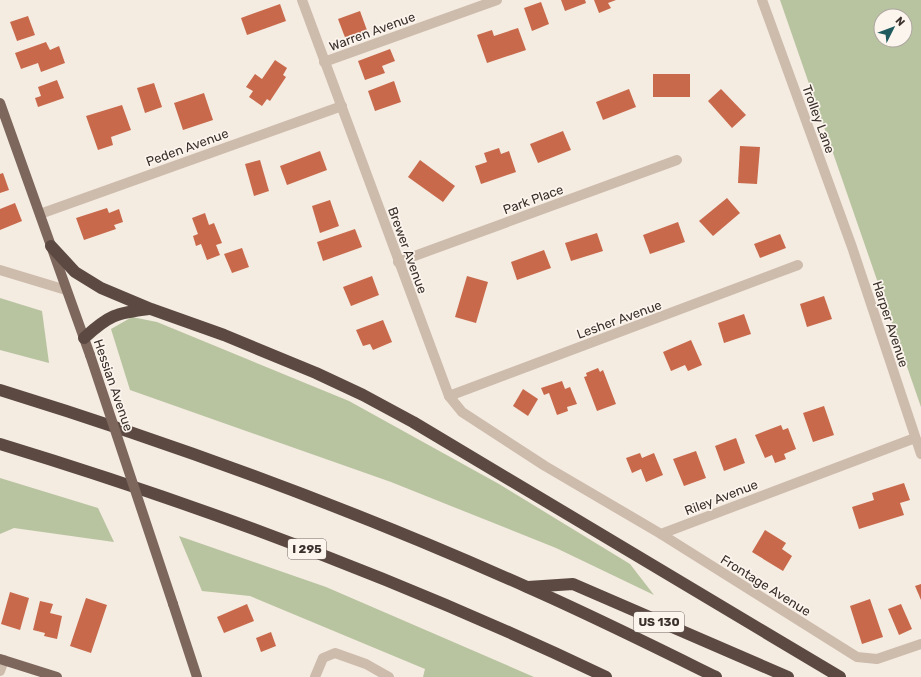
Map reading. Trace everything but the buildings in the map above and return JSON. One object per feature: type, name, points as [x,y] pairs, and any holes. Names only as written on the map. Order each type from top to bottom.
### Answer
[{"type":"highway","points":[[51,246],[82,278],[101,288],[150,309],[224,335],[316,373],[363,395],[448,442],[840,677]]},
{"type":"highway","points":[[84,338],[109,317],[125,312],[150,309]]},
{"type":"highway","points":[[0,390],[60,408],[278,486],[395,532],[527,587],[716,677]]},
{"type":"highway","name":"I 295","points":[[0,444],[179,502],[286,541],[413,591],[606,677]]},
{"type":"highway","name":"US 130","points":[[527,587],[573,584],[788,677]]},
{"type":"main road","name":"Hessian Avenue","points":[[0,103],[90,355],[197,677]]},
{"type":"main road","points":[[2,660],[58,677]]},
{"type":"street","name":"Brewer Avenue","points":[[302,0],[449,396],[462,412],[545,466],[661,534]]},
{"type":"street","name":"Warren Avenue","points":[[324,62],[497,0]]},
{"type":"street","name":"Trolley Lane","points":[[762,0],[852,247]]},
{"type":"street","name":"Peden Avenue","points":[[40,214],[342,106]]},
{"type":"street","name":"Park Place","points":[[398,262],[677,160]]},
{"type":"street","name":"Harper Avenue","points":[[852,247],[921,454]]},
{"type":"street","name":"Lesher Avenue","points":[[449,396],[798,265]]},
{"type":"street","points":[[0,270],[66,290]]},
{"type":"street","name":"Riley Avenue","points":[[661,534],[915,438]]},
{"type":"street","name":"Frontage Avenue","points":[[661,534],[857,658],[877,659],[921,644]]},
{"type":"street","points":[[315,677],[323,658],[335,654],[366,664],[389,677]]},
{"type":"street","points":[[0,671],[2,660]]},
{"type":"green space","points":[[780,0],[921,0],[921,407]]},
{"type":"green space","points":[[0,298],[42,311],[49,363],[0,350]]},
{"type":"green space","points":[[132,317],[157,322],[349,401],[499,484],[630,564],[654,595],[556,548],[391,482],[130,390],[111,329]]},
{"type":"green space","points":[[0,478],[98,508],[114,542],[14,528],[0,534]]},
{"type":"green space","points":[[179,536],[326,587],[534,677],[423,677],[425,669],[250,596],[202,591]]}]
